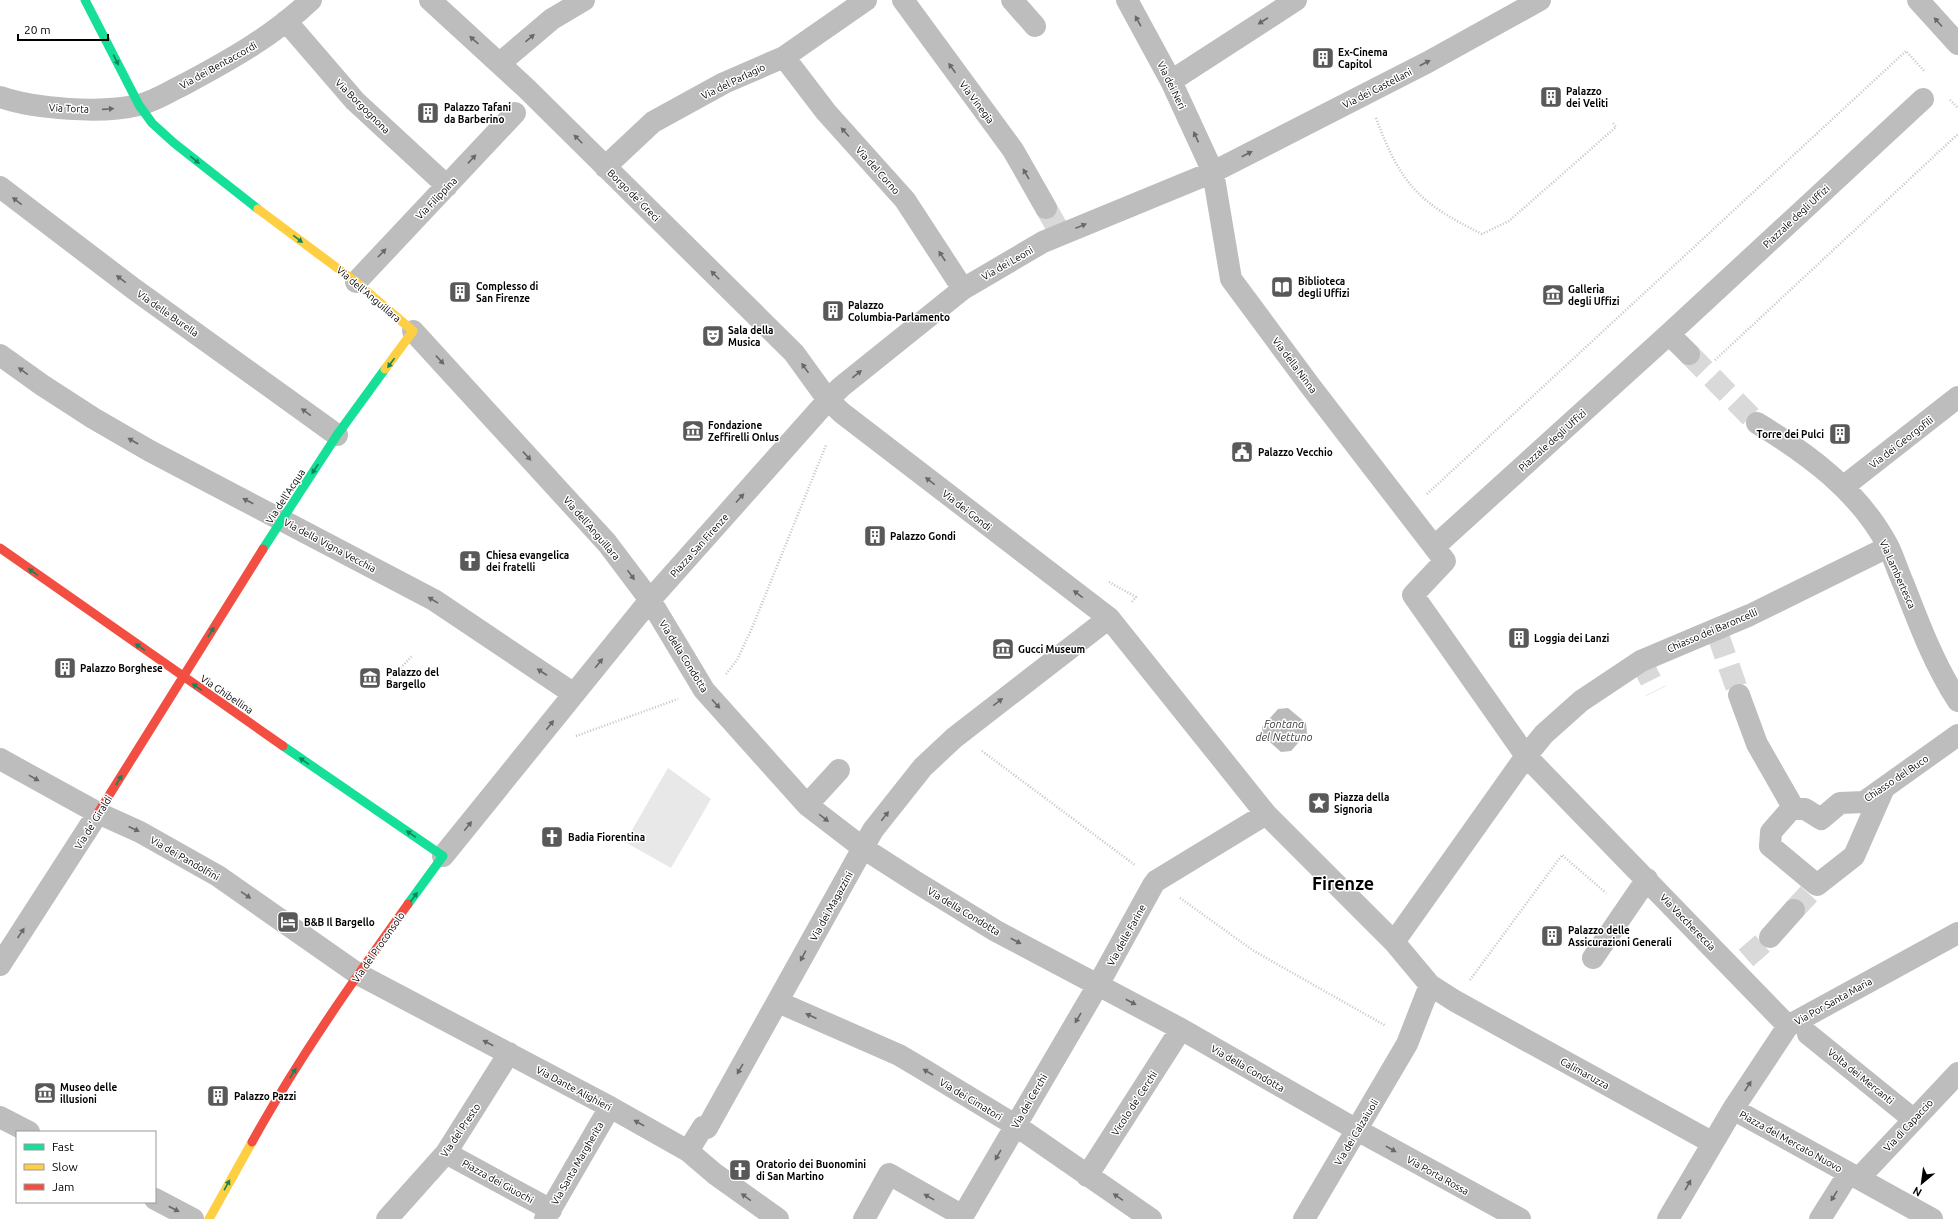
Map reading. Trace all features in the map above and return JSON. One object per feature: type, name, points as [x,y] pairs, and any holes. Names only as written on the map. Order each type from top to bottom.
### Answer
[{"type":"street","name":"Via dell'Anguillara","points":[[86,0],[139,105],[152,123],[174,143],[236,193],[356,282],[414,332],[607,543],[650,600]]},
{"type":"street","name":"Via dei Bentaccordi","points":[[139,105],[223,64],[256,45],[311,0]]},
{"type":"street","name":"Borgo de' Greci","points":[[430,0],[500,63],[525,104],[606,167],[794,353],[828,400]]},
{"type":"street","points":[[500,63],[552,19],[584,0]]},
{"type":"street","name":"Via del Parlagio","points":[[606,167],[653,122],[724,84],[784,57],[866,0]]},
{"type":"street","name":"Via Vinegia","points":[[902,0],[1012,150],[1046,208]]},
{"type":"street","points":[[1012,0],[1035,26]]},
{"type":"street","name":"Via dei Neri","points":[[1126,0],[1171,81],[1213,172]]},
{"type":"street","points":[[1171,81],[1296,0]]},
{"type":"street","name":"Via dei Castellani","points":[[1213,172],[1428,62],[1540,0]]},
{"type":"street","points":[[1918,0],[1958,44]]},
{"type":"street","name":"Via Borgognona","points":[[286,21],[355,101],[447,186]]},
{"type":"street","name":"Via del Corno","points":[[784,57],[826,112],[905,200],[963,289]]},
{"type":"street","name":"Via Torta","points":[[0,97],[22,104],[45,107],[100,109],[139,105]]},
{"type":"street","name":"Piazzale degli Uffizi","points":[[1430,542],[1669,334],[1923,99]]},
{"type":"street","name":"Via Filippina","points":[[356,282],[525,104]]},
{"type":"street","name":"Via dei Leoni","points":[[828,400],[841,387],[963,289],[1059,232],[1213,172]]},
{"type":"street","name":"Via della Ninna","points":[[1213,172],[1231,279],[1311,387],[1430,542]]},
{"type":"street","name":"Via delle Burella","points":[[0,187],[134,289],[337,435]]},
{"type":"street","name":"Via dell'Acqua","points":[[183,677],[282,519],[337,435],[414,332]]},
{"type":"street","points":[[1669,334],[1689,354]]},
{"type":"street","name":"Via della Vigna Vecchia","points":[[0,355],[42,385],[93,418],[150,451],[434,600],[574,694]]},
{"type":"street","name":"Via dei Georgofili","points":[[1843,487],[1958,397]]},
{"type":"street","name":"Piazza San Firenze","points":[[574,694],[650,600],[828,400]]},
{"type":"street","name":"Via dei Gondi","points":[[828,400],[842,413],[1109,618],[1266,814]]},
{"type":"street","name":"Via Lambertesca","points":[[1756,422],[1797,448],[1843,487],[1873,520],[1888,547],[1940,669],[1958,701]]},
{"type":"street","name":"Via Vacchereccia","points":[[1430,542],[1445,561],[1429,576],[1413,595],[1526,756],[1587,820],[1647,879],[1740,964],[1788,1026]]},
{"type":"street","name":"Chiasso dei Baroncelli","points":[[1394,942],[1526,756],[1547,731],[1581,701],[1641,661],[1716,632],[1888,547]]},
{"type":"street","name":"Via Ghibellina","points":[[0,548],[183,677],[443,856]]},
{"type":"street","name":"Via della Condotta","points":[[650,600],[707,694],[807,805],[863,848],[996,931],[1181,1029],[1357,1130]]},
{"type":"street","name":"Via dei Magazzini","points":[[688,1151],[703,1127],[707,1128],[873,830],[923,767],[963,730],[1109,618]]},
{"type":"street","name":"Via de' Giraldi","points":[[0,965],[183,677]]},
{"type":"street","name":"Via del Proconsolo","points":[[209,1219],[273,1104],[358,974],[443,856],[574,694]]},
{"type":"street","points":[[1739,695],[1757,744],[1793,807],[1771,832],[1770,846],[1817,885],[1854,856],[1885,787]]},
{"type":"street","name":"Chiasso del Buco","points":[[1793,807],[1796,809],[1805,809],[1821,819],[1840,804],[1864,802],[1958,735]]},
{"type":"street","name":"Via dei Pandolfini","points":[[0,759],[98,813],[140,832],[218,876],[358,974]]},
{"type":"street","points":[[807,805],[839,770]]},
{"type":"street","points":[[1155,883],[1266,814]]},
{"type":"street","name":"Calimaruzza","points":[[1266,814],[1394,942],[1430,984],[1458,1003],[1713,1143]]},
{"type":"street","points":[[1593,958],[1647,879]]},
{"type":"street","name":"Via delle Farine","points":[[1098,985],[1155,883]]},
{"type":"street","points":[[1770,937],[1794,910]]},
{"type":"street","name":"Via Por Santa Maria","points":[[1713,1143],[1733,1109],[1788,1026],[1958,933]]},
{"type":"street","name":"Via Dante Alighieri","points":[[358,974],[610,1107],[688,1151],[715,1174],[778,1219]]},
{"type":"street","name":"Via dei Calzaiuoli","points":[[1304,1219],[1408,1041],[1430,984]]},
{"type":"street","name":"Via dei Cerchi","points":[[962,1217],[1098,985]]},
{"type":"street","name":"Via dei Cimatori","points":[[778,1002],[899,1056],[1015,1125],[1151,1219]]},
{"type":"street","name":"Vicolo de' Cerchi","points":[[1087,1176],[1181,1029]]},
{"type":"street","name":"Volta dei Mercanti","points":[[1808,1034],[1913,1119]]},
{"type":"street","name":"Via del Presto","points":[[387,1219],[446,1153],[509,1053]]},
{"type":"street","name":"Via di Capaccio","points":[[1854,1175],[1913,1119],[1958,1073]]},
{"type":"street","name":"Via Santa Margherita","points":[[548,1214],[610,1107]]},
{"type":"street","name":"Piazza del Mercato Nuovo","points":[[1733,1109],[1854,1175],[1820,1219]]},
{"type":"street","points":[[0,1117],[27,1131]]},
{"type":"street","name":"Via Porta Rossa","points":[[1357,1130],[1520,1219]]},
{"type":"street","points":[[1668,1219],[1713,1143]]},
{"type":"street","name":"Piazza dei Giuochi","points":[[446,1153],[548,1214]]},
{"type":"street","points":[[864,1219],[889,1174],[962,1217]]},
{"type":"street","points":[[1854,1175],[1932,1219]]},
{"type":"street","points":[[156,1200],[193,1219]]},
{"type":"path","points":[[1423,497],[1906,51],[1927,74]]},
{"type":"path","points":[[1367,93],[1393,160],[1408,183],[1430,205],[1482,234],[1509,221],[1616,127],[1613,123]]},
{"type":"path","points":[[1948,97],[1958,108]]},
{"type":"path","points":[[1710,364],[1958,134]]},
{"type":"path","points":[[571,738],[698,690],[704,696],[715,688],[740,654],[772,582],[826,443]]},
{"type":"path","points":[[388,681],[413,655]]},
{"type":"path","points":[[963,730],[1155,883],[1254,952],[1408,1041]]},
{"type":"shaded area","points":[[668,768],[711,799],[671,868],[625,842]]},
{"type":"water","name":"Fontana del Nettuno","points":[[1288,708],[1306,723],[1307,733],[1291,751],[1281,752],[1263,736],[1262,727],[1278,709]]},
{"type":"tunnel","points":[[1046,208],[1058,229]]},
{"type":"tunnel","points":[[1689,354],[1757,423]]},
{"type":"tunnel","points":[[1718,635],[1739,695]]},
{"type":"tunnel","points":[[1641,661],[1656,691]]},
{"type":"tunnel","points":[[1794,910],[1817,885]]},
{"type":"tunnel","points":[[1746,958],[1770,937]]},
{"type":"traffic: fast","points":[[85,0],[139,105],[152,123],[174,143],[258,209]]},
{"type":"traffic: fast","points":[[263,549],[337,435],[385,369]]},
{"type":"traffic: fast","points":[[283,746],[443,856],[408,904]]},
{"type":"traffic: slow","points":[[258,209],[356,282],[413,331],[385,369]]},
{"type":"traffic: slow","points":[[209,1219],[252,1142]]},
{"type":"traffic: jam","points":[[0,548],[283,746]]},
{"type":"traffic: jam","points":[[98,813],[263,549]]},
{"type":"traffic: jam","points":[[252,1142],[307,1051],[408,904]]},
{"type":"place","name":"Ex-Cinema Capitol","points":[[1323,58]]},
{"type":"place","name":"Palazzo dei Veliti","points":[[1551,97]]},
{"type":"place","name":"Palazzo Tafani da Barberino","points":[[428,113]]},
{"type":"place","name":"Biblioteca degli Uffizi","points":[[1282,287]]},
{"type":"place","name":"Complesso di San Firenze","points":[[460,292]]},
{"type":"place","name":"Galleria degli Uffizi","points":[[1553,295]]},
{"type":"place","name":"Palazzo Columbia-Parlamento","points":[[833,311]]},
{"type":"place","name":"Sala della Musica","points":[[713,336]]},
{"type":"place","name":"Fondazione Zeffirelli Onlus","points":[[693,431]]},
{"type":"place","name":"Torre dei Pulci","points":[[1840,434]]},
{"type":"place","name":"Palazzo Vecchio","points":[[1242,452]]},
{"type":"place","name":"Palazzo Gondi","points":[[875,536]]},
{"type":"place","name":"Chiesa evangelica dei fratelli","points":[[470,561]]},
{"type":"place","name":"Loggia dei Lanzi","points":[[1519,638]]},
{"type":"place","name":"Gucci Museum","points":[[1003,649]]},
{"type":"place","name":"Palazzo Borghese","points":[[65,668]]},
{"type":"place","name":"Palazzo del Bargello","points":[[370,678]]},
{"type":"place","name":"Piazza della Signoria","points":[[1319,803]]},
{"type":"place","name":"Badia Fiorentina","points":[[552,837]]},
{"type":"place","name":"B&B Il Bargello","points":[[288,922]]},
{"type":"place","name":"Palazzo delle Assicurazioni Generali","points":[[1552,936]]},
{"type":"place","name":"Museo delle illusioni","points":[[45,1093]]},
{"type":"place","name":"Palazzo Pazzi","points":[[218,1096]]},
{"type":"place","name":"Oratorio dei Buonomini di San Martino","points":[[740,1170]]},
{"type":"district","name":"Firenze","points":[[1343,884]]}]
